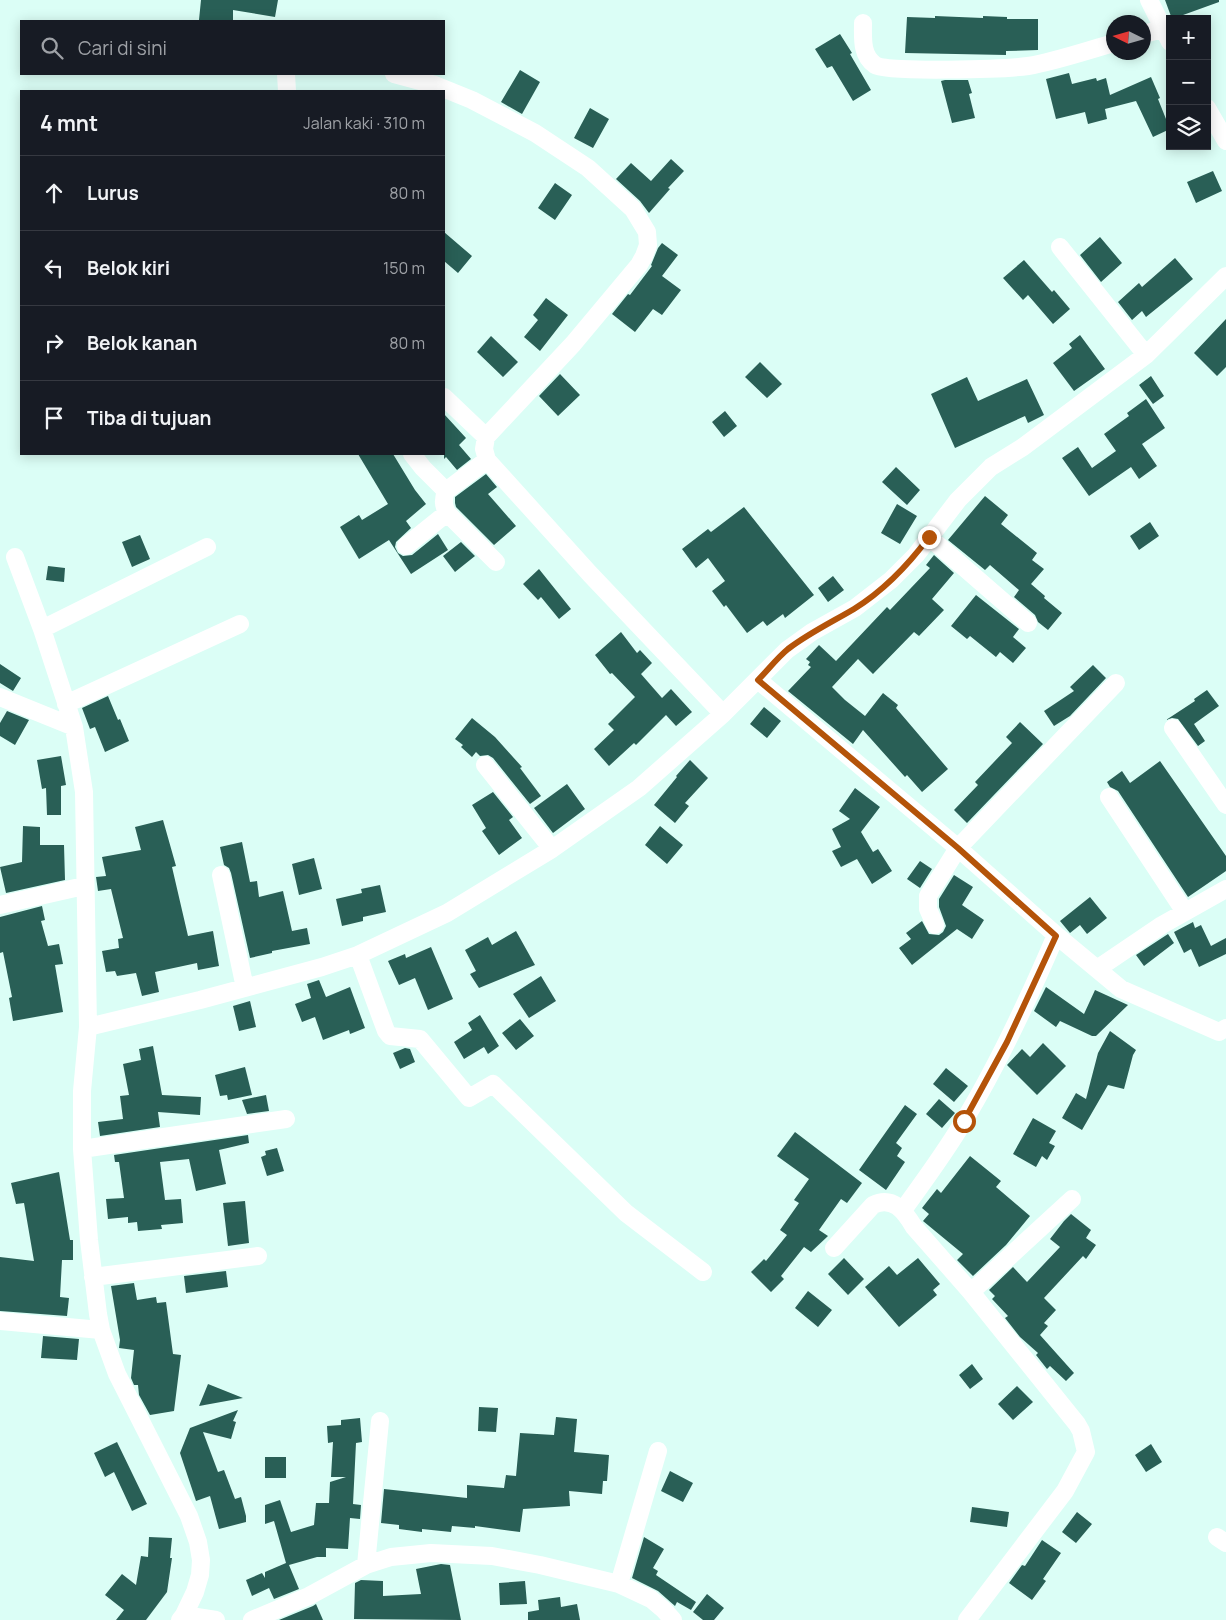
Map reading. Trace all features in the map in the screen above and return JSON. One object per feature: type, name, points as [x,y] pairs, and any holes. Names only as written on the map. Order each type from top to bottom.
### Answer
[{"type":"street","points":[[1149,0],[1166,35],[1151,34]]},
{"type":"street","points":[[863,22],[863,46],[868,58],[876,66],[886,68],[928,70],[1028,66],[1106,45]]},
{"type":"street","points":[[286,75],[287,90]]},
{"type":"street","points":[[398,75],[435,85],[472,100],[535,133],[588,168],[633,209],[647,232],[648,245],[639,265],[573,344],[486,437],[484,449],[487,460],[590,574],[723,714]]},
{"type":"street","points":[[1211,115],[1226,141]]},
{"type":"street","points":[[1060,247],[1146,355]]},
{"type":"street","points":[[88,1028],[245,988],[358,955],[447,913],[552,849],[639,788],[723,714],[787,650],[812,632],[855,608],[885,585],[916,555],[952,508],[991,467],[1023,447],[1146,355],[1226,276]]},
{"type":"street","points":[[445,398],[486,437]]},
{"type":"street","points":[[413,455],[446,491]]},
{"type":"street","points":[[487,460],[446,491],[443,506],[447,513],[496,562]]},
{"type":"street","points":[[406,546],[447,513]]},
{"type":"street","points":[[929,537],[1028,623]]},
{"type":"street","points":[[42,629],[207,546]]},
{"type":"street","points":[[15,556],[42,629],[74,727],[84,792],[84,886],[88,1028],[82,1092],[82,1148],[93,1277],[101,1330],[117,1374],[190,1516],[198,1542],[201,1560],[200,1575],[195,1592],[182,1617],[216,1620]]},
{"type":"street","points":[[66,704],[240,624]]},
{"type":"street","points":[[758,680],[958,848],[1056,936],[1121,989],[1219,1032],[1226,1028]]},
{"type":"street","points":[[936,925],[928,909],[928,896],[958,848],[1116,683]]},
{"type":"street","points":[[0,697],[74,727]]},
{"type":"street","points":[[1173,728],[1226,805]]},
{"type":"street","points":[[485,765],[552,849]]},
{"type":"street","points":[[1110,797],[1185,912]]},
{"type":"street","points":[[221,875],[245,988]]},
{"type":"street","points":[[0,905],[84,886]]},
{"type":"street","points":[[1097,969],[1162,925],[1226,889]]},
{"type":"street","points":[[903,1210],[964,1121],[987,1082],[1056,936]]},
{"type":"street","points":[[358,955],[386,1031],[390,1036],[420,1039],[469,1098],[492,1084],[626,1212],[704,1272]]},
{"type":"street","points":[[82,1148],[286,1119]]},
{"type":"street","points":[[971,1292],[1072,1200]]},
{"type":"street","points":[[834,1248],[873,1205],[884,1202],[903,1210],[914,1227],[971,1292],[1081,1431],[1086,1452],[1065,1491],[967,1620]]},
{"type":"street","points":[[93,1277],[258,1256]]},
{"type":"street","points":[[0,1321],[101,1330]]},
{"type":"street","points":[[366,1565],[380,1422]]},
{"type":"street","points":[[619,1584],[658,1452]]},
{"type":"street","points":[[252,1620],[309,1596],[366,1565],[391,1557],[431,1553],[492,1556],[540,1565],[619,1584],[650,1600],[664,1610],[673,1620]]},
{"type":"building","points":[[201,0],[278,0],[275,17],[233,10],[233,20],[199,20]]},
{"type":"building","points":[[1165,0],[1219,0],[1219,2],[1183,15],[1171,15]]},
{"type":"building","points":[[935,16],[1038,19],[1038,50],[1006,51],[1006,55],[905,53],[907,17],[935,18]]},
{"type":"building","points":[[840,34],[871,90],[853,101],[832,66],[827,68],[815,49]]},
{"type":"building","points":[[520,70],[540,82],[522,114],[501,102]]},
{"type":"building","points":[[1069,73],[1072,84],[1096,78],[1097,81],[1106,78],[1110,95],[1151,77],[1166,119],[1166,131],[1153,137],[1136,101],[1105,109],[1107,119],[1088,124],[1085,112],[1056,119],[1046,79]]},
{"type":"building","points":[[968,80],[972,93],[969,94],[975,118],[952,123],[941,81]]},
{"type":"building","points":[[590,108],[609,119],[593,148],[574,138]]},
{"type":"building","points":[[671,159],[684,171],[649,213],[640,201],[616,179],[631,163],[651,181]]},
{"type":"building","points":[[1213,171],[1222,191],[1196,203],[1187,182]]},
{"type":"building","points":[[555,183],[572,195],[555,220],[538,208]]},
{"type":"building","points":[[445,233],[472,256],[458,273],[445,262]]},
{"type":"building","points":[[1100,237],[1122,263],[1101,282],[1080,255]]},
{"type":"building","points":[[662,243],[678,255],[662,276],[681,290],[662,315],[653,309],[635,332],[612,314],[628,294],[630,295],[652,266],[658,248]]},
{"type":"building","points":[[1175,258],[1193,279],[1146,317],[1142,311],[1132,320],[1118,302],[1139,283],[1142,287]]},
{"type":"building","points":[[1024,260],[1070,309],[1053,324],[1028,295],[1023,300],[1003,278]]},
{"type":"building","points":[[546,298],[568,315],[540,351],[524,337],[538,320],[533,315]]},
{"type":"building","points":[[1226,319],[1226,367],[1217,376],[1194,353]]},
{"type":"building","points":[[1080,335],[1105,369],[1074,391],[1053,363],[1072,348],[1069,344]]},
{"type":"building","points":[[491,336],[518,362],[503,377],[477,352]]},
{"type":"building","points":[[760,362],[782,384],[767,398],[745,377]]},
{"type":"building","points":[[560,374],[580,395],[558,416],[539,396]]},
{"type":"building","points":[[1151,376],[1164,396],[1153,404],[1139,385]]},
{"type":"building","points":[[967,377],[978,401],[1027,379],[1044,415],[1028,423],[1025,416],[955,448],[931,394]]},
{"type":"building","points":[[1146,399],[1165,428],[1142,444],[1157,466],[1139,479],[1131,467],[1089,496],[1062,458],[1078,447],[1092,468],[1116,451],[1104,434],[1129,416],[1127,413]]},
{"type":"building","points":[[725,411],[737,426],[724,437],[712,422]]},
{"type":"building","points":[[445,415],[466,438],[459,445],[471,459],[457,470],[446,457],[444,459]]},
{"type":"building","points":[[359,455],[394,455],[426,504],[406,521],[411,528],[396,542],[395,547],[398,553],[403,556],[412,555],[438,534],[448,550],[411,574],[389,540],[359,559],[340,527],[359,515],[362,520],[388,504]]},
{"type":"building","points":[[896,467],[920,490],[907,505],[882,482]]},
{"type":"building","points":[[486,474],[497,487],[488,494],[516,526],[494,545],[456,507],[455,503],[455,497]]},
{"type":"building","points":[[985,496],[1008,515],[1001,524],[1037,553],[1032,560],[1044,569],[1031,584],[1062,613],[1048,630],[1038,622],[1035,615],[1014,597],[1019,590],[990,565],[985,570],[948,540]]},
{"type":"building","points":[[897,504],[917,516],[900,544],[881,533]]},
{"type":"building","points":[[744,507],[814,595],[785,618],[783,614],[767,626],[763,621],[747,633],[726,605],[724,607],[712,591],[725,581],[708,558],[696,568],[682,549],[708,529],[711,532]]},
{"type":"building","points":[[1150,522],[1159,536],[1139,550],[1130,536]]},
{"type":"building","points":[[140,535],[150,559],[132,567],[122,542]]},
{"type":"building","points":[[461,542],[475,556],[455,572],[443,556]]},
{"type":"building","points":[[934,555],[954,573],[932,599],[944,610],[919,636],[914,632],[873,674],[858,659],[832,687],[865,716],[883,693],[898,705],[896,708],[948,769],[922,792],[907,775],[905,777],[863,730],[853,744],[788,691],[811,667],[808,665],[810,662],[806,659],[819,645],[836,661],[887,607],[890,610],[930,568],[926,565]]},
{"type":"building","points":[[48,566],[65,568],[64,582],[46,580]]},
{"type":"building","points":[[539,569],[571,609],[559,619],[541,597],[538,600],[523,584]]},
{"type":"building","points":[[833,576],[844,590],[828,602],[818,588]]},
{"type":"building","points":[[976,595],[1019,629],[1013,637],[1026,648],[1013,663],[1000,652],[996,657],[970,636],[967,639],[951,626]]},
{"type":"building","points":[[621,632],[637,653],[640,650],[652,663],[641,674],[662,698],[671,689],[692,712],[676,726],[666,715],[636,745],[634,743],[609,766],[594,749],[614,730],[608,724],[635,697],[612,673],[610,674],[595,655]]},
{"type":"building","points":[[0,664],[21,678],[13,691],[0,683]]},
{"type":"building","points":[[1093,665],[1106,678],[1070,716],[1054,726],[1044,711],[1074,691],[1070,687]]},
{"type":"building","points":[[1207,690],[1219,706],[1194,724],[1205,741],[1198,746],[1178,719],[1166,720],[1195,701],[1194,699]]},
{"type":"building","points":[[108,696],[129,741],[105,752],[95,727],[90,729],[82,708]]},
{"type":"building","points":[[764,707],[781,721],[767,738],[750,724]]},
{"type":"building","points":[[7,711],[29,720],[15,745],[0,736],[0,723]]},
{"type":"building","points":[[472,718],[495,737],[522,767],[520,768],[541,796],[530,804],[493,758],[488,755],[480,756],[476,752],[472,757],[461,747],[463,745],[455,739]]},
{"type":"building","points":[[1020,722],[1043,744],[967,823],[954,810],[978,785],[975,782],[1012,743],[1006,737]]},
{"type":"building","points":[[61,756],[66,785],[61,786],[61,815],[47,815],[46,788],[42,789],[37,760]]},
{"type":"building","points":[[690,760],[708,778],[685,803],[689,806],[675,823],[654,805]]},
{"type":"building","points":[[1160,761],[1226,856],[1226,871],[1188,897],[1118,791],[1110,787],[1107,782],[1122,771],[1130,783]]},
{"type":"building","points":[[567,784],[585,809],[553,833],[534,808]]},
{"type":"building","points":[[855,788],[880,807],[861,832],[873,852],[878,849],[892,871],[872,884],[857,859],[841,867],[832,851],[841,847],[832,829],[850,819],[839,811]]},
{"type":"building","points":[[493,792],[513,817],[509,820],[522,838],[499,855],[482,831],[486,828],[472,805]]},
{"type":"building","points":[[163,820],[176,866],[172,867],[188,936],[213,931],[219,966],[198,970],[197,963],[155,972],[159,992],[142,996],[136,973],[117,976],[115,971],[106,972],[102,951],[119,948],[118,939],[123,938],[111,889],[98,891],[96,877],[106,876],[102,857],[141,850],[135,827]]},
{"type":"building","points":[[23,826],[40,827],[40,845],[64,845],[65,880],[6,893],[0,867],[22,862]]},
{"type":"building","points":[[660,826],[683,845],[667,864],[645,845]]},
{"type":"building","points":[[242,842],[250,882],[257,881],[259,897],[283,891],[292,931],[307,928],[310,944],[272,951],[272,953],[250,958],[231,873],[229,868],[224,865],[220,847]]},
{"type":"building","points":[[314,858],[322,889],[299,895],[292,864]]},
{"type":"building","points":[[920,861],[932,869],[920,888],[907,879]]},
{"type":"building","points":[[954,875],[973,887],[962,905],[984,920],[972,939],[957,929],[912,965],[899,948],[911,939],[906,933],[922,921],[929,934],[939,935],[943,932],[946,926],[939,907],[939,899]]},
{"type":"building","points":[[380,885],[386,912],[363,917],[363,921],[342,926],[336,899],[362,893],[361,889]]},
{"type":"building","points":[[1090,897],[1107,918],[1087,934],[1080,925],[1070,933],[1060,921]]},
{"type":"building","points":[[42,906],[45,920],[41,921],[48,946],[59,944],[63,964],[55,965],[63,1012],[13,1021],[9,998],[12,997],[3,952],[0,953],[0,917]]},
{"type":"building","points":[[1193,922],[1195,928],[1201,925],[1211,946],[1226,938],[1226,954],[1199,967],[1191,949],[1184,953],[1174,932]]},
{"type":"building","points":[[516,931],[535,965],[479,988],[470,974],[476,971],[465,950],[488,937],[492,945]]},
{"type":"building","points":[[1168,934],[1174,943],[1144,966],[1136,955]]},
{"type":"building","points":[[431,947],[453,999],[428,1010],[415,978],[399,985],[388,961],[405,954],[406,958]]},
{"type":"building","points":[[541,976],[556,1001],[529,1018],[513,994]]},
{"type":"building","points":[[319,980],[326,997],[350,987],[365,1028],[350,1034],[349,1030],[323,1040],[315,1017],[302,1022],[295,1004],[311,998],[307,984]]},
{"type":"building","points":[[1046,987],[1084,1014],[1095,990],[1128,1005],[1096,1036],[1092,1036],[1060,1021],[1056,1027],[1034,1011]]},
{"type":"building","points":[[250,1001],[256,1027],[239,1031],[233,1006]]},
{"type":"building","points":[[480,1015],[499,1046],[488,1054],[484,1047],[464,1059],[454,1042],[472,1030],[468,1023]]},
{"type":"building","points":[[520,1019],[534,1036],[516,1050],[502,1033]]},
{"type":"building","points":[[1110,1031],[1136,1050],[1124,1089],[1108,1085],[1082,1130],[1062,1118],[1076,1093],[1086,1099],[1098,1053]]},
{"type":"building","points":[[1043,1043],[1066,1066],[1037,1095],[1007,1065],[1022,1049],[1030,1057]]},
{"type":"building","points":[[153,1046],[162,1095],[201,1097],[200,1115],[158,1112],[160,1127],[100,1136],[98,1122],[123,1119],[120,1096],[129,1095],[123,1064],[141,1060],[139,1049]]},
{"type":"building","points":[[405,1048],[410,1049],[415,1062],[400,1069],[393,1053]]},
{"type":"building","points":[[245,1067],[252,1095],[228,1100],[227,1095],[220,1096],[215,1075]]},
{"type":"building","points":[[946,1068],[968,1086],[954,1102],[933,1084]]},
{"type":"building","points":[[266,1095],[269,1111],[247,1114],[242,1100]]},
{"type":"building","points":[[939,1099],[955,1113],[942,1128],[926,1114]]},
{"type":"building","points":[[905,1105],[917,1114],[896,1143],[902,1148],[897,1156],[905,1162],[886,1190],[859,1170]]},
{"type":"building","points":[[1033,1118],[1056,1131],[1049,1143],[1055,1146],[1047,1160],[1042,1156],[1036,1167],[1013,1154]]},
{"type":"building","points":[[795,1132],[862,1183],[847,1203],[841,1199],[819,1230],[828,1236],[811,1252],[804,1247],[781,1276],[784,1279],[771,1292],[751,1272],[764,1259],[766,1261],[787,1235],[780,1230],[799,1203],[794,1200],[809,1179],[777,1156]]},
{"type":"building","points":[[248,1135],[249,1143],[219,1150],[226,1184],[196,1191],[189,1159],[160,1162],[165,1200],[181,1199],[183,1223],[161,1225],[162,1229],[138,1231],[137,1222],[128,1223],[128,1217],[108,1219],[106,1199],[124,1198],[119,1162],[115,1162],[114,1155]]},
{"type":"building","points":[[277,1148],[284,1171],[267,1176],[261,1157],[266,1155],[265,1151]]},
{"type":"building","points":[[970,1156],[1001,1181],[996,1187],[1030,1216],[1006,1245],[973,1276],[957,1260],[963,1254],[923,1221],[929,1214],[922,1208],[937,1189],[941,1193]]},
{"type":"building","points":[[59,1172],[70,1240],[73,1240],[73,1260],[62,1260],[60,1297],[69,1298],[67,1316],[0,1311],[0,1257],[34,1261],[24,1203],[16,1204],[11,1183]]},
{"type":"building","points":[[245,1201],[249,1243],[228,1246],[223,1203]]},
{"type":"building","points":[[1071,1214],[1091,1230],[1086,1238],[1096,1245],[1086,1259],[1083,1256],[1044,1298],[1056,1310],[1044,1323],[1048,1326],[1040,1335],[1074,1373],[1066,1381],[1050,1366],[1047,1369],[1036,1355],[1038,1353],[1020,1337],[1005,1318],[1008,1316],[992,1299],[995,1296],[989,1290],[1013,1267],[1027,1282],[1060,1247],[1050,1239]]},
{"type":"building","points":[[844,1258],[864,1279],[848,1295],[828,1274]]},
{"type":"building","points":[[918,1258],[940,1284],[933,1290],[937,1295],[899,1327],[865,1287],[889,1266],[897,1275]]},
{"type":"building","points":[[226,1271],[228,1287],[186,1293],[184,1276]]},
{"type":"building","points":[[134,1283],[137,1300],[156,1297],[157,1303],[166,1302],[173,1354],[181,1355],[174,1411],[150,1415],[139,1395],[138,1385],[134,1385],[131,1378],[134,1350],[119,1348],[120,1340],[111,1286]]},
{"type":"building","points":[[808,1291],[832,1310],[818,1327],[795,1308]]},
{"type":"building","points":[[43,1336],[79,1339],[77,1360],[41,1358]]},
{"type":"building","points":[[972,1364],[983,1379],[970,1389],[959,1375]]},
{"type":"building","points":[[208,1384],[243,1398],[199,1406]]},
{"type":"building","points":[[1017,1386],[1033,1402],[1013,1420],[998,1404]]},
{"type":"building","points":[[479,1407],[498,1408],[496,1432],[478,1431]]},
{"type":"building","points":[[238,1410],[233,1421],[236,1422],[231,1439],[203,1432],[218,1472],[224,1470],[235,1499],[241,1497],[246,1516],[246,1522],[219,1529],[210,1496],[196,1501],[180,1453],[190,1428]]},
{"type":"building","points":[[556,1417],[577,1419],[574,1452],[609,1455],[607,1481],[603,1481],[602,1494],[569,1491],[570,1506],[523,1509],[520,1532],[475,1526],[475,1528],[452,1526],[451,1532],[422,1529],[422,1532],[399,1529],[399,1525],[381,1523],[384,1489],[467,1498],[467,1485],[504,1488],[506,1475],[516,1476],[520,1433],[554,1435]]},
{"type":"building","points":[[360,1418],[362,1442],[356,1443],[353,1504],[361,1505],[360,1519],[350,1518],[348,1549],[326,1548],[326,1557],[317,1557],[289,1565],[299,1589],[274,1599],[269,1588],[252,1596],[246,1580],[262,1573],[265,1578],[265,1572],[286,1563],[274,1521],[265,1524],[265,1505],[280,1500],[291,1532],[314,1525],[316,1503],[329,1503],[330,1482],[346,1477],[331,1477],[333,1442],[328,1443],[327,1426],[341,1425],[341,1420]]},
{"type":"building","points":[[117,1442],[147,1504],[132,1511],[114,1472],[105,1477],[94,1453]]},
{"type":"building","points":[[1151,1444],[1162,1462],[1146,1472],[1135,1455]]},
{"type":"building","points":[[265,1457],[286,1457],[286,1478],[265,1478]]},
{"type":"building","points":[[670,1471],[693,1483],[683,1502],[661,1491]]},
{"type":"building","points":[[972,1507],[1009,1512],[1007,1527],[970,1522]]},
{"type":"building","points":[[1077,1512],[1092,1524],[1076,1543],[1062,1532]]},
{"type":"building","points":[[149,1537],[172,1538],[170,1558],[172,1558],[167,1592],[146,1620],[116,1620],[124,1610],[105,1595],[122,1574],[136,1585],[141,1556],[148,1557]]},
{"type":"building","points":[[644,1537],[664,1549],[653,1568],[658,1571],[656,1575],[696,1602],[691,1610],[677,1602],[675,1606],[658,1591],[632,1578]]},
{"type":"building","points":[[1042,1540],[1061,1553],[1043,1579],[1046,1581],[1032,1600],[1009,1583],[1022,1565],[1025,1566]]},
{"type":"building","points":[[441,1564],[450,1565],[461,1620],[354,1619],[355,1583],[361,1580],[383,1581],[383,1596],[421,1594],[416,1569]]},
{"type":"building","points":[[525,1581],[527,1604],[500,1605],[499,1583]]},
{"type":"building","points":[[707,1594],[724,1608],[714,1620],[703,1620],[693,1612]]},
{"type":"building","points":[[560,1597],[561,1607],[577,1604],[580,1620],[528,1620],[528,1612],[539,1610],[538,1600]]},
{"type":"building","points":[[316,1604],[323,1620],[279,1620],[313,1606]]},
{"type":"route","points":[[929,537],[916,555],[891,580],[855,608],[812,632],[787,650],[758,680],[958,848],[1056,936],[1007,1042],[987,1082],[964,1121]]}]
